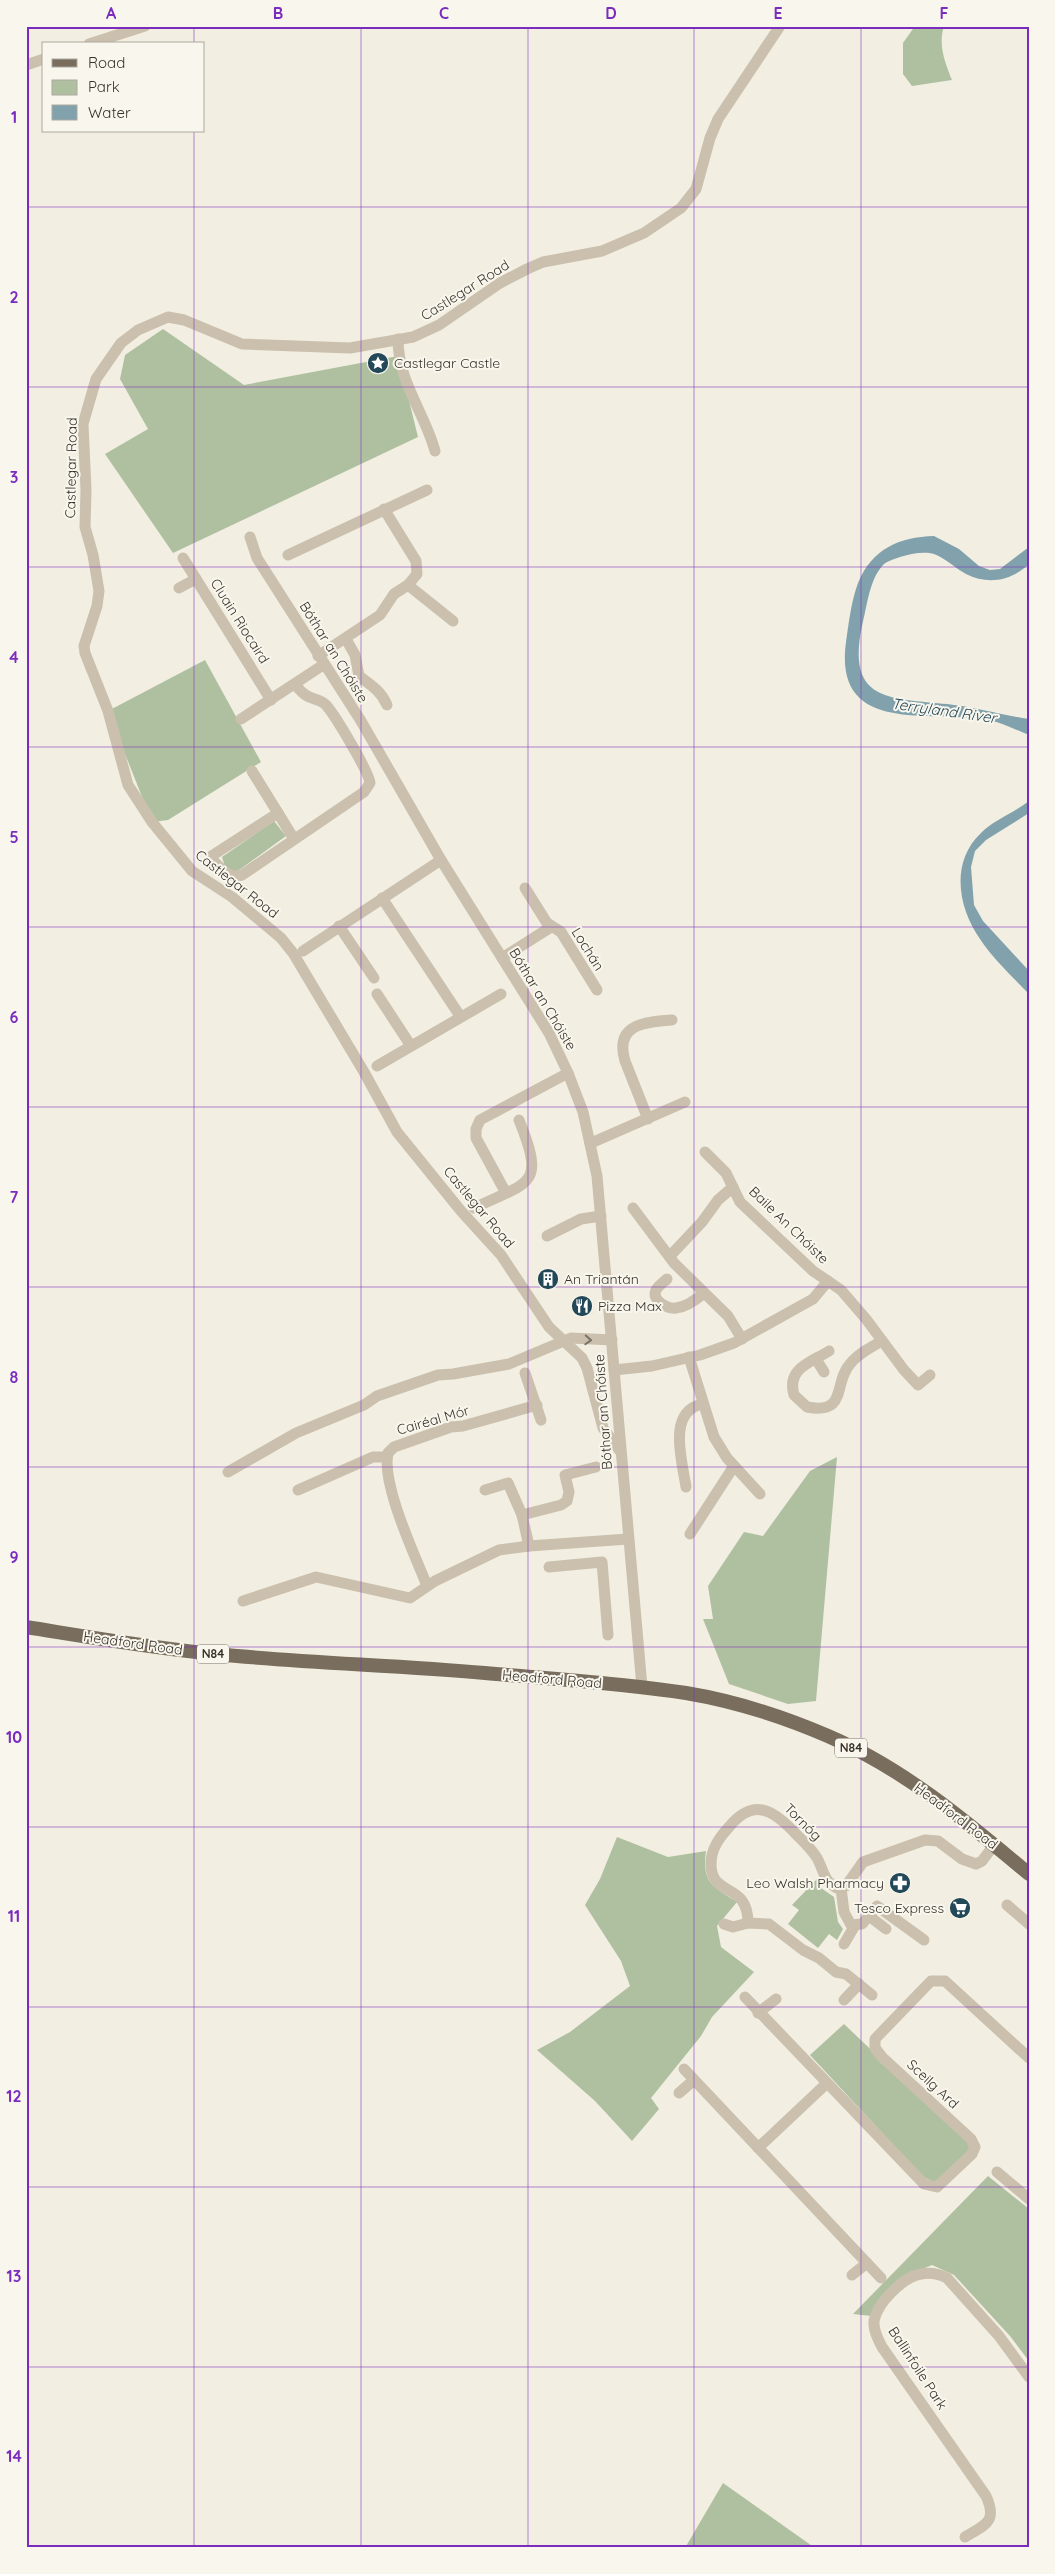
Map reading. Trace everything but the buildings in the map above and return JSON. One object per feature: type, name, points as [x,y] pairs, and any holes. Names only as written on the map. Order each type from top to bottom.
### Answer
[{"type":"main road","name":"Headford Road","points":[[26,1627],[216,1654],[410,1667],[642,1688],[689,1694],[719,1701],[781,1718],[830,1737],[875,1760],[934,1797],[1029,1874]]},
{"type":"street","points":[[95,42],[145,26]]},
{"type":"street","name":"Castlegar Road","points":[[620,1451],[600,1421],[588,1368],[582,1358],[549,1327],[501,1256],[460,1212],[415,1152],[397,1132],[364,1072],[293,953],[281,938],[232,897],[192,871],[152,822],[128,785],[108,710],[85,653],[84,646],[98,606],[99,591],[95,564],[85,527],[86,490],[83,424],[96,379],[121,343],[138,330],[168,317],[184,320],[242,344],[350,348],[413,337],[427,332],[500,283],[543,262],[586,255],[616,246],[651,229],[675,212],[696,189],[710,138],[722,111],[780,26]]},
{"type":"street","points":[[26,65],[42,60]]},
{"type":"street","points":[[398,339],[398,356],[406,383],[428,426],[435,451]]},
{"type":"street","points":[[288,555],[427,490]]},
{"type":"street","points":[[241,719],[296,684],[346,639],[380,616],[394,594],[408,585],[416,574],[416,560],[384,509]]},
{"type":"street","name":"Bóthar an Chóiste","points":[[250,537],[257,558],[360,721],[441,860],[549,1033],[568,1073],[591,1144],[601,1216],[642,1688]]},
{"type":"street","name":"Cluain Riocaird","points":[[183,558],[271,700]]},
{"type":"street","points":[[179,588],[196,579]]},
{"type":"street","points":[[408,585],[453,621]]},
{"type":"street","points":[[346,639],[356,654],[359,676],[374,686],[384,696],[387,705]]},
{"type":"street","points":[[278,813],[210,857],[224,872],[237,877],[364,792],[370,783],[326,704],[306,697],[296,684]]},
{"type":"street","points":[[252,771],[294,839]]},
{"type":"street","points":[[303,951],[441,860]]},
{"type":"street","name":"Lochán","points":[[525,888],[551,927],[561,932],[597,990]]},
{"type":"street","points":[[382,898],[460,1016]]},
{"type":"street","points":[[339,926],[374,978]]},
{"type":"street","name":"Lochán","points":[[502,958],[551,927]]},
{"type":"street","points":[[377,994],[411,1046]]},
{"type":"street","points":[[377,1066],[500,994]]},
{"type":"street","points":[[648,1119],[622,1051],[631,1029],[639,1024],[649,1021],[672,1020]]},
{"type":"street","points":[[506,1193],[476,1138],[476,1129],[480,1120],[568,1073]]},
{"type":"street","points":[[591,1144],[685,1102]]},
{"type":"street","points":[[474,1208],[524,1184],[534,1167],[519,1120]]},
{"type":"street","name":"Baile An Chóiste","points":[[705,1152],[726,1173],[740,1202],[790,1250],[850,1299],[904,1370],[918,1384],[930,1374]]},
{"type":"street","name":"Baile An Chóiste","points":[[670,1256],[702,1222],[718,1200],[733,1187]]},
{"type":"street","points":[[633,1208],[670,1256],[728,1316],[742,1339]]},
{"type":"street","points":[[547,1236],[581,1219],[601,1216]]},
{"type":"street","points":[[667,1278],[656,1290],[655,1295],[658,1301],[668,1307],[682,1307],[704,1293]]},
{"type":"street","name":"Baile An Chóiste","points":[[614,1370],[690,1357],[720,1349],[742,1339],[813,1299],[828,1281]]},
{"type":"street","points":[[228,1472],[296,1433],[364,1405],[377,1396],[438,1375],[509,1364],[563,1340],[612,1340]]},
{"type":"street","points":[[829,1351],[803,1365],[796,1372],[792,1388],[799,1401],[807,1408],[825,1409],[833,1404],[839,1395],[850,1364],[882,1340]]},
{"type":"street","points":[[690,1357],[702,1404],[714,1437],[734,1466],[760,1494]]},
{"type":"street","points":[[816,1359],[824,1372]]},
{"type":"street","points":[[525,1373],[541,1420]]},
{"type":"street","points":[[686,1487],[680,1422],[688,1409],[702,1404]]},
{"type":"street","name":"Cairéal Mór","points":[[387,1458],[388,1452],[394,1447],[452,1427],[463,1426],[537,1405]]},
{"type":"street","points":[[298,1490],[373,1457],[387,1458],[395,1502],[428,1586]]},
{"type":"street","points":[[690,1534],[734,1466]]},
{"type":"street","points":[[522,1515],[567,1501],[569,1492],[565,1475],[596,1467]]},
{"type":"street","points":[[486,1490],[508,1483],[522,1515],[529,1546]]},
{"type":"street","points":[[243,1601],[316,1577],[410,1598],[428,1586],[493,1552],[529,1546],[628,1539]]},
{"type":"street","points":[[594,1541],[596,1563]]},
{"type":"street","points":[[549,1567],[602,1562],[608,1635]]},
{"type":"street","name":"Tornóg","points":[[748,1923],[745,1903],[737,1894],[717,1883],[712,1873],[711,1861],[714,1849],[720,1838],[735,1820],[749,1812],[767,1810],[780,1817],[810,1849],[828,1882],[834,1887],[842,1888]]},
{"type":"street","points":[[854,1927],[848,1923],[845,1916],[842,1888],[846,1886],[863,1862],[925,1840],[938,1841],[962,1858],[976,1864],[982,1861],[994,1845]]},
{"type":"street","points":[[1007,1905],[1029,1924]]},
{"type":"street","points":[[844,1944],[854,1927],[862,1924],[877,1906],[924,1940]]},
{"type":"street","points":[[870,1916],[886,1929]]},
{"type":"street","points":[[724,1924],[733,1927],[748,1923],[769,1924],[836,1972],[846,1974],[872,1995]]},
{"type":"street","name":"Sceilg Ard","points":[[745,1997],[758,2013],[924,2184],[937,2187],[972,2154],[975,2147],[971,2139],[882,2057],[875,2048],[875,2039],[931,1981],[946,1981],[1029,2058]]},
{"type":"street","points":[[844,2000],[859,1984]]},
{"type":"street","points":[[758,2013],[776,1999]]},
{"type":"street","points":[[684,2068],[881,2278]]},
{"type":"street","points":[[679,2093],[694,2080]]},
{"type":"street","points":[[758,2148],[826,2084]]},
{"type":"street","points":[[996,2172],[1029,2199]]},
{"type":"street","points":[[852,2275],[867,2263]]},
{"type":"street","name":"Ballinfoile Park","points":[[966,2538],[986,2524],[991,2517],[992,2509],[986,2496],[882,2347],[876,2335],[874,2323],[877,2312],[882,2304],[910,2277],[920,2274],[940,2275],[947,2278],[987,2321],[1029,2377]]},
{"type":"green space","points":[[915,26],[944,26],[942,47],[952,80],[912,86],[903,74],[903,43]]},
{"type":"green space","points":[[163,329],[244,385],[398,356],[418,437],[173,553],[105,454],[148,429],[120,379],[125,355]]},
{"type":"green space","points":[[205,660],[261,762],[168,820],[152,822],[108,711]]},
{"type":"green space","points":[[274,821],[286,836],[235,873],[225,867],[222,857]]},
{"type":"green space","points":[[837,1457],[816,1701],[788,1704],[729,1684],[703,1619],[713,1619],[708,1586],[744,1532],[763,1536],[810,1471]]},
{"type":"green space","points":[[617,1837],[668,1857],[706,1851],[707,1877],[721,1892],[737,1902],[717,1926],[721,1947],[754,1972],[712,2017],[701,2036],[651,2098],[659,2109],[632,2141],[595,2101],[537,2050],[570,2032],[630,1986],[621,1961],[585,1905],[600,1879]]},
{"type":"green space","points":[[817,1879],[821,1888],[834,1897],[838,1922],[843,1929],[837,1940],[829,1934],[818,1948],[788,1924],[799,1910],[792,1905]]},
{"type":"green space","points":[[844,2024],[967,2141],[970,2147],[967,2153],[940,2179],[934,2182],[923,2177],[810,2055]]},
{"type":"green space","points":[[988,2176],[1029,2209],[1029,2361],[1010,2336],[954,2275],[932,2265],[903,2277],[871,2316],[853,2314]]},
{"type":"green space","points":[[723,2483],[815,2548],[685,2548]]},
{"type":"water","name":"Terryland River","points":[[934,536],[959,549],[979,566],[990,570],[1000,569],[1029,547],[1029,564],[1007,578],[991,580],[966,574],[942,558],[930,553],[908,555],[887,562],[878,571],[875,578],[869,594],[862,626],[859,651],[861,669],[867,682],[877,691],[891,697],[957,705],[1029,719],[1029,735],[989,720],[891,713],[871,706],[855,693],[846,672],[846,642],[850,612],[858,583],[864,571],[879,553],[898,542]]},
{"type":"water","points":[[1029,801],[1029,813],[986,840],[975,851],[971,867],[974,905],[983,921],[1029,971],[1029,994],[985,946],[972,927],[962,899],[961,871],[971,845],[981,833]]},
{"type":"place","name":"Castlegar Castle","points":[[378,363]]},
{"type":"place","name":"An Triantán","points":[[548,1279]]},
{"type":"place","name":"Pizza Max","points":[[582,1306]]},
{"type":"place","name":"Leo Walsh Pharmacy","points":[[900,1883]]},
{"type":"place","name":"Tesco Express","points":[[960,1908]]}]
